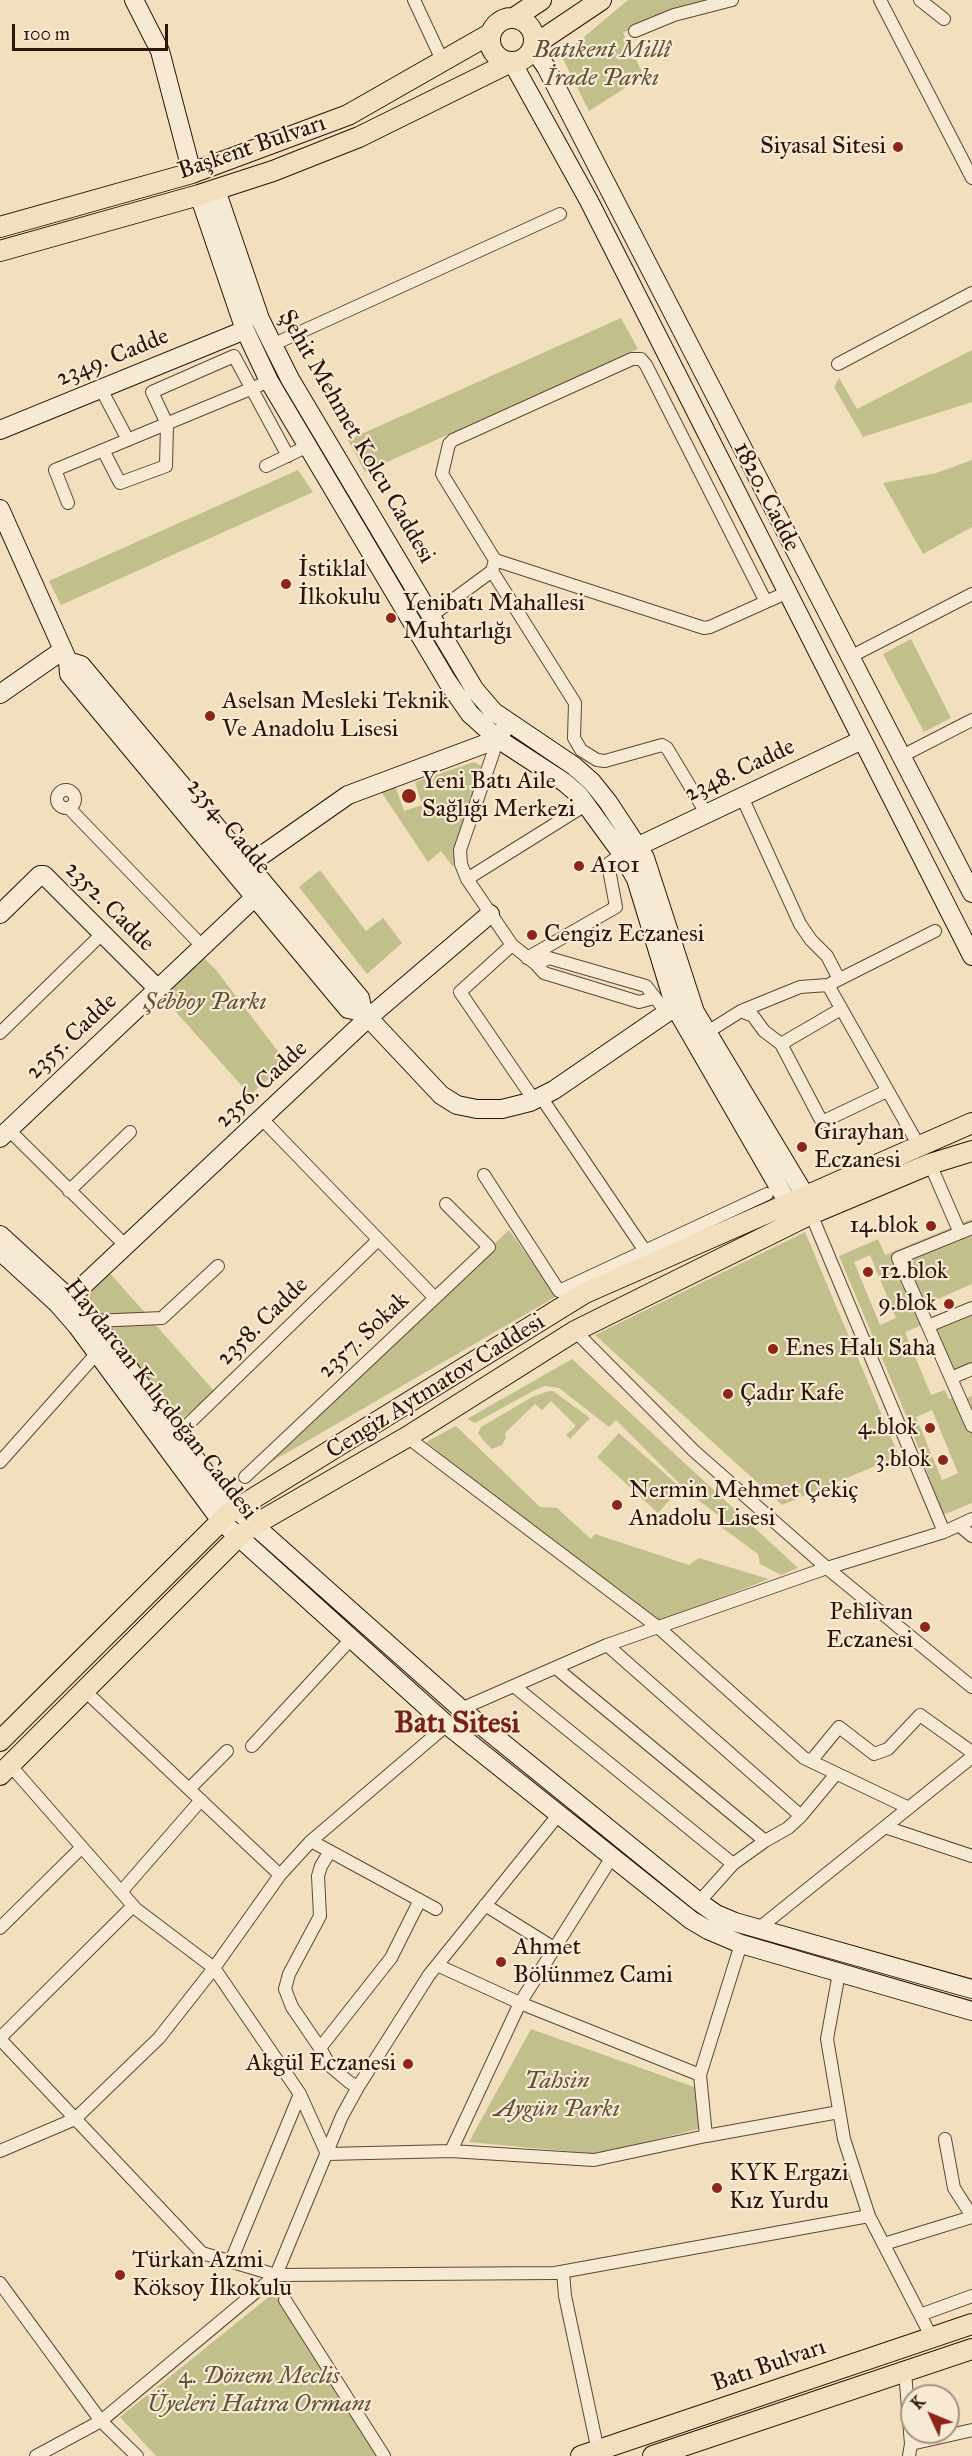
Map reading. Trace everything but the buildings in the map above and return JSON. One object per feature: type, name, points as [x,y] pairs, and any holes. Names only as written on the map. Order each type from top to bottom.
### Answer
[{"type":"main road","points":[[541,0],[514,18],[499,22],[490,34],[491,49],[496,56],[510,63],[524,60],[534,46],[591,2]]},
{"type":"main road","points":[[514,18],[527,23],[531,28],[534,46]]},
{"type":"main road","name":"Başkent Bulvarı","points":[[0,227],[192,173],[348,115],[490,34]]},
{"type":"main road","name":"Başkent Bulvarı","points":[[0,251],[208,192],[273,171],[359,137],[510,63]]},
{"type":"main road","points":[[439,64],[450,76],[451,81],[447,94]]},
{"type":"main road","name":"Cengiz Aytmatov Caddesi","points":[[5,1770],[238,1537],[254,1525],[407,1437],[575,1331],[802,1205],[919,1146],[972,1123]]},
{"type":"main road","name":"Cengiz Aytmatov Caddesi","points":[[0,1741],[228,1515],[585,1293],[713,1228],[802,1205],[972,1151]]},
{"type":"main road","name":"Batı Bulvarı","points":[[590,2453],[972,2324]]},
{"type":"main road","name":"Batı Bulvarı","points":[[653,2456],[972,2349]]},
{"type":"street","points":[[134,0],[160,51],[192,173]]},
{"type":"street","points":[[414,0],[439,64]]},
{"type":"street","points":[[635,31],[674,15],[732,0]]},
{"type":"street","points":[[880,0],[972,178]]},
{"type":"street","points":[[920,0],[944,19]]},
{"type":"street","name":"1820. Cadde","points":[[534,46],[972,893]]},
{"type":"street","name":"1820. Cadde","points":[[510,63],[589,201],[972,956]]},
{"type":"street","points":[[539,112],[538,99],[543,93],[550,91],[561,96]]},
{"type":"street","name":"Şehit Mehmet Kolcu Caddesi","points":[[208,192],[245,330],[270,381],[308,446],[447,681],[470,714],[503,742],[564,782],[651,872],[688,998],[802,1205]]},
{"type":"street","name":"Şehit Mehmet Kolcu Caddesi","points":[[208,192],[260,318],[290,379],[484,702],[514,726],[574,766],[592,782],[630,849],[671,1010],[802,1205]]},
{"type":"street","points":[[272,345],[560,214]]},
{"type":"street","points":[[838,364],[972,292]]},
{"type":"street","name":"2349. Cadde","points":[[0,430],[245,330]]},
{"type":"street","points":[[103,450],[120,483],[166,466],[167,424],[152,392],[234,356],[288,456]]},
{"type":"street","points":[[706,813],[667,748],[662,745],[605,761],[597,760],[581,750],[574,738],[575,703],[442,474],[449,444],[453,440],[632,359],[641,359],[766,602]]},
{"type":"street","points":[[68,503],[55,470],[270,381]]},
{"type":"street","points":[[101,389],[128,440]]},
{"type":"street","points":[[266,466],[308,446]]},
{"type":"street","name":"2354. Cadde","points":[[0,509],[65,655],[69,674],[360,998],[365,1015]]},
{"type":"street","points":[[494,565],[704,628],[788,592]]},
{"type":"street","points":[[431,616],[494,565]]},
{"type":"street","points":[[850,657],[972,594]]},
{"type":"street","points":[[0,694],[65,655]]},
{"type":"street","points":[[902,756],[972,720]]},
{"type":"street","points":[[514,726],[503,742],[460,850],[461,864],[467,879],[512,945],[532,961],[549,958],[646,986],[654,998],[671,1010]]},
{"type":"street","name":"2348. Cadde","points":[[630,849],[862,740]]},
{"type":"street","points":[[242,869],[348,795],[503,742]]},
{"type":"street","points":[[742,797],[800,924],[811,940],[827,956],[842,1009],[919,1146]]},
{"type":"street","points":[[467,879],[587,804]]},
{"type":"street","points":[[69,808],[203,947]]},
{"type":"street","points":[[532,961],[616,907],[608,864],[630,849]]},
{"type":"street","name":"2354. Cadde","points":[[242,869],[255,897],[348,1009],[365,1015],[441,1095],[467,1108],[489,1110],[518,1106],[537,1099],[671,1010]]},
{"type":"street","name":"2352. Cadde","points":[[0,914],[40,875],[44,875],[158,989]]},
{"type":"street","name":"2355. Cadde","points":[[5,1134],[255,897]]},
{"type":"street","name":"2356. Cadde","points":[[71,1298],[261,1118],[365,1015],[490,914]]},
{"type":"street","points":[[706,1033],[741,1011],[800,987],[834,982],[935,931]]},
{"type":"street","points":[[0,1033],[103,933]]},
{"type":"street","points":[[512,945],[460,992],[645,1251]]},
{"type":"street","points":[[781,1044],[842,1009]]},
{"type":"street","points":[[741,1011],[753,1016],[764,1031],[781,1044],[822,1122],[887,1091]]},
{"type":"street","name":"2357. Sokak","points":[[245,1477],[435,1298],[261,1118]]},
{"type":"street","points":[[69,1191],[130,1132]]},
{"type":"street","points":[[5,1134],[126,1246]]},
{"type":"street","points":[[930,1164],[960,1233]]},
{"type":"street","points":[[484,1175],[559,1291],[645,1251],[713,1228],[767,1194]]},
{"type":"street","points":[[435,1298],[489,1247],[446,1204]]},
{"type":"street","points":[[802,1205],[944,1532]]},
{"type":"street","points":[[972,1228],[898,1258],[972,1426]]},
{"type":"street","name":"Haydarcan Kılıçdoğan Caddesi","points":[[0,1235],[94,1321],[219,1491],[238,1537],[447,1725],[612,1857],[691,1920],[708,1930],[741,1944],[972,2011]]},
{"type":"street","name":"2358. Cadde","points":[[177,1434],[378,1240]]},
{"type":"street","name":"Haydarcan Kılıçdoğan Caddesi","points":[[0,1251],[57,1303],[228,1515],[254,1525],[461,1710],[699,1902],[725,1918],[758,1929],[972,1989]]},
{"type":"street","points":[[94,1321],[162,1318],[218,1266]]},
{"type":"street","points":[[928,1326],[972,1308]]},
{"type":"street","points":[[575,1331],[694,1452],[827,1568],[972,1688]]},
{"type":"street","points":[[0,1462],[98,1352]]},
{"type":"street","points":[[951,1378],[972,1369]]},
{"type":"street","points":[[407,1437],[659,1628],[804,1758],[909,1808]]},
{"type":"street","points":[[0,2151],[75,2119],[159,2038],[280,1875],[311,1841],[447,1725],[461,1710],[607,1645],[827,1568],[944,1532],[972,1519]]},
{"type":"street","points":[[960,1526],[972,1536]]},
{"type":"street","points":[[252,1746],[351,1639]]},
{"type":"street","points":[[607,1645],[801,1816]]},
{"type":"street","points":[[556,1668],[765,1841]]},
{"type":"street","points":[[514,1686],[733,1864]]},
{"type":"street","points":[[84,1690],[280,1875]]},
{"type":"street","points":[[811,1761],[839,1727],[874,1754],[888,1749],[920,1715],[972,1752]]},
{"type":"street","points":[[189,1789],[227,1751]]},
{"type":"street","points":[[758,1929],[972,1757]]},
{"type":"street","points":[[5,1770],[81,1848],[133,1906],[213,1968],[300,2094],[327,2154]]},
{"type":"street","points":[[699,1902],[733,1864],[788,1828],[801,1816],[836,1774]]},
{"type":"street","points":[[121,1892],[201,1800]]},
{"type":"street","points":[[36,2456],[101,2421],[276,2275],[342,2116],[358,2087],[437,1965],[559,1814]]},
{"type":"street","points":[[885,1827],[972,1856]]},
{"type":"street","points":[[311,1841],[329,1853],[436,1909]]},
{"type":"street","points":[[0,1928],[81,1848]]},
{"type":"street","points":[[329,1853],[318,1876],[320,1916],[290,1974],[285,1989],[292,2007],[330,2066],[358,2087]]},
{"type":"street","points":[[451,2151],[520,2003],[612,1857]]},
{"type":"street","points":[[320,2048],[391,1958],[420,1900]]},
{"type":"street","points":[[485,1905],[554,1948]]},
{"type":"street","points":[[133,1906],[0,2039],[202,2253],[276,2275],[563,2272],[869,2216]]},
{"type":"street","points":[[706,2136],[700,2075],[741,1944]]},
{"type":"street","points":[[437,1965],[520,2003],[700,2075]]},
{"type":"street","points":[[839,1972],[827,2039],[844,2139],[869,2216],[932,2338]]},
{"type":"street","points":[[231,2261],[300,2094]]},
{"type":"street","points":[[327,2154],[451,2151],[594,2160],[706,2136],[839,2112]]},
{"type":"street","points":[[884,2244],[972,2216],[954,2188],[945,2139]]},
{"type":"street","points":[[563,2272],[590,2453]]},
{"type":"street","points":[[0,2283],[101,2421],[138,2456]]},
{"type":"street","points":[[920,2315],[972,2296]]},
{"type":"street","points":[[285,2300],[384,2456]]},
{"type":"street","points":[[906,2372],[910,2450],[972,2430]]},
{"type":"green space","name":"Batıkent Millî İrade Parkı","points":[[628,0],[724,0],[669,11],[623,33],[644,76],[589,111],[563,59],[564,54]]},
{"type":"green space","points":[[621,318],[638,349],[365,472],[348,440]]},
{"type":"green space","points":[[972,350],[972,402],[863,437],[834,387],[839,378],[857,409]]},
{"type":"green space","points":[[972,460],[972,527],[923,554],[883,483],[936,473]]},
{"type":"green space","points":[[298,470],[313,492],[61,605],[49,581]]},
{"type":"green space","points":[[911,639],[951,718],[924,732],[883,654]]},
{"type":"green space","points":[[474,762],[481,766],[453,867],[441,851],[428,862],[380,790],[396,788],[404,811],[422,805],[415,782]]},
{"type":"green space","points":[[320,870],[366,931],[383,918],[402,943],[367,974],[299,887]]},
{"type":"green space","name":"Şebboy Parkı","points":[[202,956],[216,970],[287,1063],[250,1095],[160,994]]},
{"type":"green space","points":[[972,1219],[972,1284],[920,1307],[929,1326],[972,1308],[972,1369],[951,1378],[922,1325],[905,1332],[931,1395],[945,1390],[949,1399],[958,1395],[961,1400],[972,1396],[972,1503],[943,1515],[908,1420],[839,1256],[878,1239],[885,1255]],"holes":[[[870,1255],[896,1318],[880,1325],[854,1262]],[[932,1410],[958,1473],[942,1480],[916,1417]]]},
{"type":"green space","points":[[509,1230],[557,1296],[252,1473]]},
{"type":"green space","points":[[805,1232],[899,1456],[782,1505],[595,1335]]},
{"type":"green space","points":[[109,1272],[214,1391],[181,1420],[90,1300],[90,1290]]},
{"type":"green space","points":[[572,1359],[798,1568],[781,1575],[760,1564],[758,1554],[721,1527],[726,1521],[690,1494],[616,1420],[609,1427],[559,1388],[545,1386],[475,1423],[467,1419]]},
{"type":"green space","points":[[553,1391],[590,1418],[570,1439],[566,1435],[576,1426],[551,1401],[542,1410],[535,1404],[505,1433],[506,1438],[502,1445],[492,1449],[478,1433],[481,1427],[532,1397]]},
{"type":"green space","points":[[456,1426],[540,1507],[557,1508],[591,1539],[595,1534],[689,1565],[699,1558],[769,1579],[652,1624],[426,1442]]},
{"type":"green space","points":[[619,1433],[681,1488],[658,1513],[597,1457]]},
{"type":"green space","name":"Tahsin Aygün Parkı","points":[[531,2029],[697,2088],[698,2129],[598,2154],[469,2142]]},
{"type":"green space","name":"4. Dönem Meclis Üyeleri Hatıra Ormanı","points":[[271,2295],[281,2300],[376,2456],[156,2456],[120,2417]]},
{"type":"place","name":"Siyasal Sitesi","points":[[898,147]]},
{"type":"place","name":"İstiklal İlkokulu","points":[[286,584]]},
{"type":"place","name":"Yenibatı Mahallesi Muhtarlığı","points":[[391,618]]},
{"type":"place","name":"Aselsan Mesleki Teknik Ve Anadolu Lisesi","points":[[210,716]]},
{"type":"place","name":"Yeni Batı Aile Sağlığı Merkezi","points":[[409,796]]},
{"type":"place","name":"A101","points":[[579,866]]},
{"type":"place","name":"Cengiz Eczanesi","points":[[532,935]]},
{"type":"place","name":"Girayhan Eczanesi","points":[[802,1147]]},
{"type":"place","name":"14.blok","points":[[931,1226]]},
{"type":"place","name":"12.blok","points":[[868,1272]]},
{"type":"place","name":"9.blok","points":[[949,1304]]},
{"type":"place","name":"Enes Halı Saha","points":[[773,1349]]},
{"type":"place","name":"Çadır Kafe","points":[[728,1394]]},
{"type":"place","name":"4.blok","points":[[930,1428]]},
{"type":"place","name":"3.blok","points":[[943,1460]]},
{"type":"place","name":"Nermin Mehmet Çekiç Anadolu Lisesi","points":[[617,1505]]},
{"type":"place","name":"Pehlivan Eczanesi","points":[[925,1627]]},
{"type":"place","name":"Ahmet Bölünmez Cami","points":[[501,1962]]},
{"type":"place","name":"Akgül Eczanesi","points":[[408,2064]]},
{"type":"place","name":"KYK Ergazi Kız Yurdu","points":[[717,2188]]},
{"type":"place","name":"Türkan Azmi Köksoy İlkokulu","points":[[120,2275]]},
{"type":"district","name":"Batı Sitesi","points":[[457,1725]]}]
